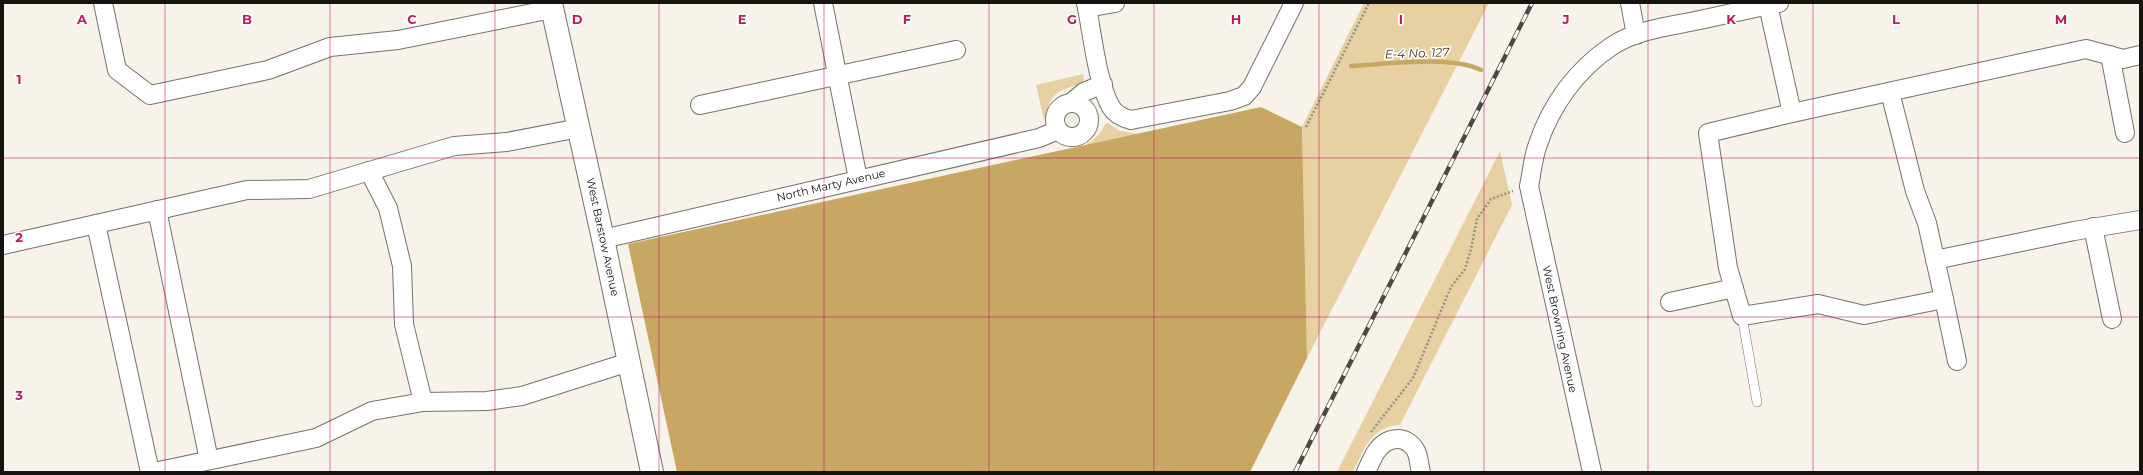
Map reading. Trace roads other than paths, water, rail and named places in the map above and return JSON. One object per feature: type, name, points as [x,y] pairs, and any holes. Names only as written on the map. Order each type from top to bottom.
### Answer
[{"type":"street","points":[[102,3],[117,70],[150,95],[268,70],[330,48],[398,40],[552,6]]},
{"type":"street","points":[[823,3],[858,179]]},
{"type":"street","points":[[1115,3],[1086,6],[1103,84],[1111,108],[1121,117],[1131,120],[1230,101],[1244,96],[1252,87],[1294,3]]},
{"type":"street","points":[[1630,3],[1636,35],[1773,4],[1792,113]]},
{"type":"street","name":"West Barstow Avenue","points":[[552,6],[652,472]]},
{"type":"street","name":"West Browning Avenue","points":[[1592,472],[1529,186],[1538,145],[1550,114],[1567,88],[1587,65],[1607,49],[1636,35]]},
{"type":"street","points":[[1944,299],[1864,315],[1818,304],[1742,316],[1728,268],[1708,133],[1792,113],[2086,49],[2123,58],[2140,55]]},
{"type":"street","points":[[700,104],[956,50]]},
{"type":"street","points":[[2110,55],[2125,133]]},
{"type":"street","points":[[1071,103],[1084,92],[1103,84]]},
{"type":"street","points":[[1890,92],[1915,191],[1926,223],[1957,361]]},
{"type":"street","points":[[1088,125],[1088,114],[1085,109],[1076,103],[1066,104],[1057,110],[1054,121],[1058,130],[1064,135],[1075,136],[1081,134],[1088,125],[1101,117],[1111,108]]},
{"type":"street","points":[[3,245],[247,190],[309,189],[454,146],[507,142],[579,128]]},
{"type":"street","name":"North Marty Avenue","points":[[603,238],[1039,138],[1058,130]]},
{"type":"street","points":[[369,171],[388,208],[402,266],[404,324],[424,402]]},
{"type":"street","points":[[157,210],[209,460]]},
{"type":"street","points":[[1935,260],[2093,227],[2140,220]]},
{"type":"street","points":[[96,224],[150,472]]},
{"type":"street","points":[[2093,227],[2112,319]]},
{"type":"street","points":[[1670,302],[1734,288]]},
{"type":"street","points":[[154,472],[316,438],[372,411],[424,402],[487,401],[522,396],[629,362]]},
{"type":"street","points":[[1366,472],[1376,452],[1387,441],[1398,438],[1410,442],[1416,452],[1421,472]]},
{"type":"lane","points":[[1742,316],[1757,402]]},
{"type":"waterway","name":"E-4 No. 127","points":[[1351,66],[1400,62],[1436,62],[1468,65],[1481,70]]},
{"type":"railway","points":[[1295,472],[1532,3]]}]
